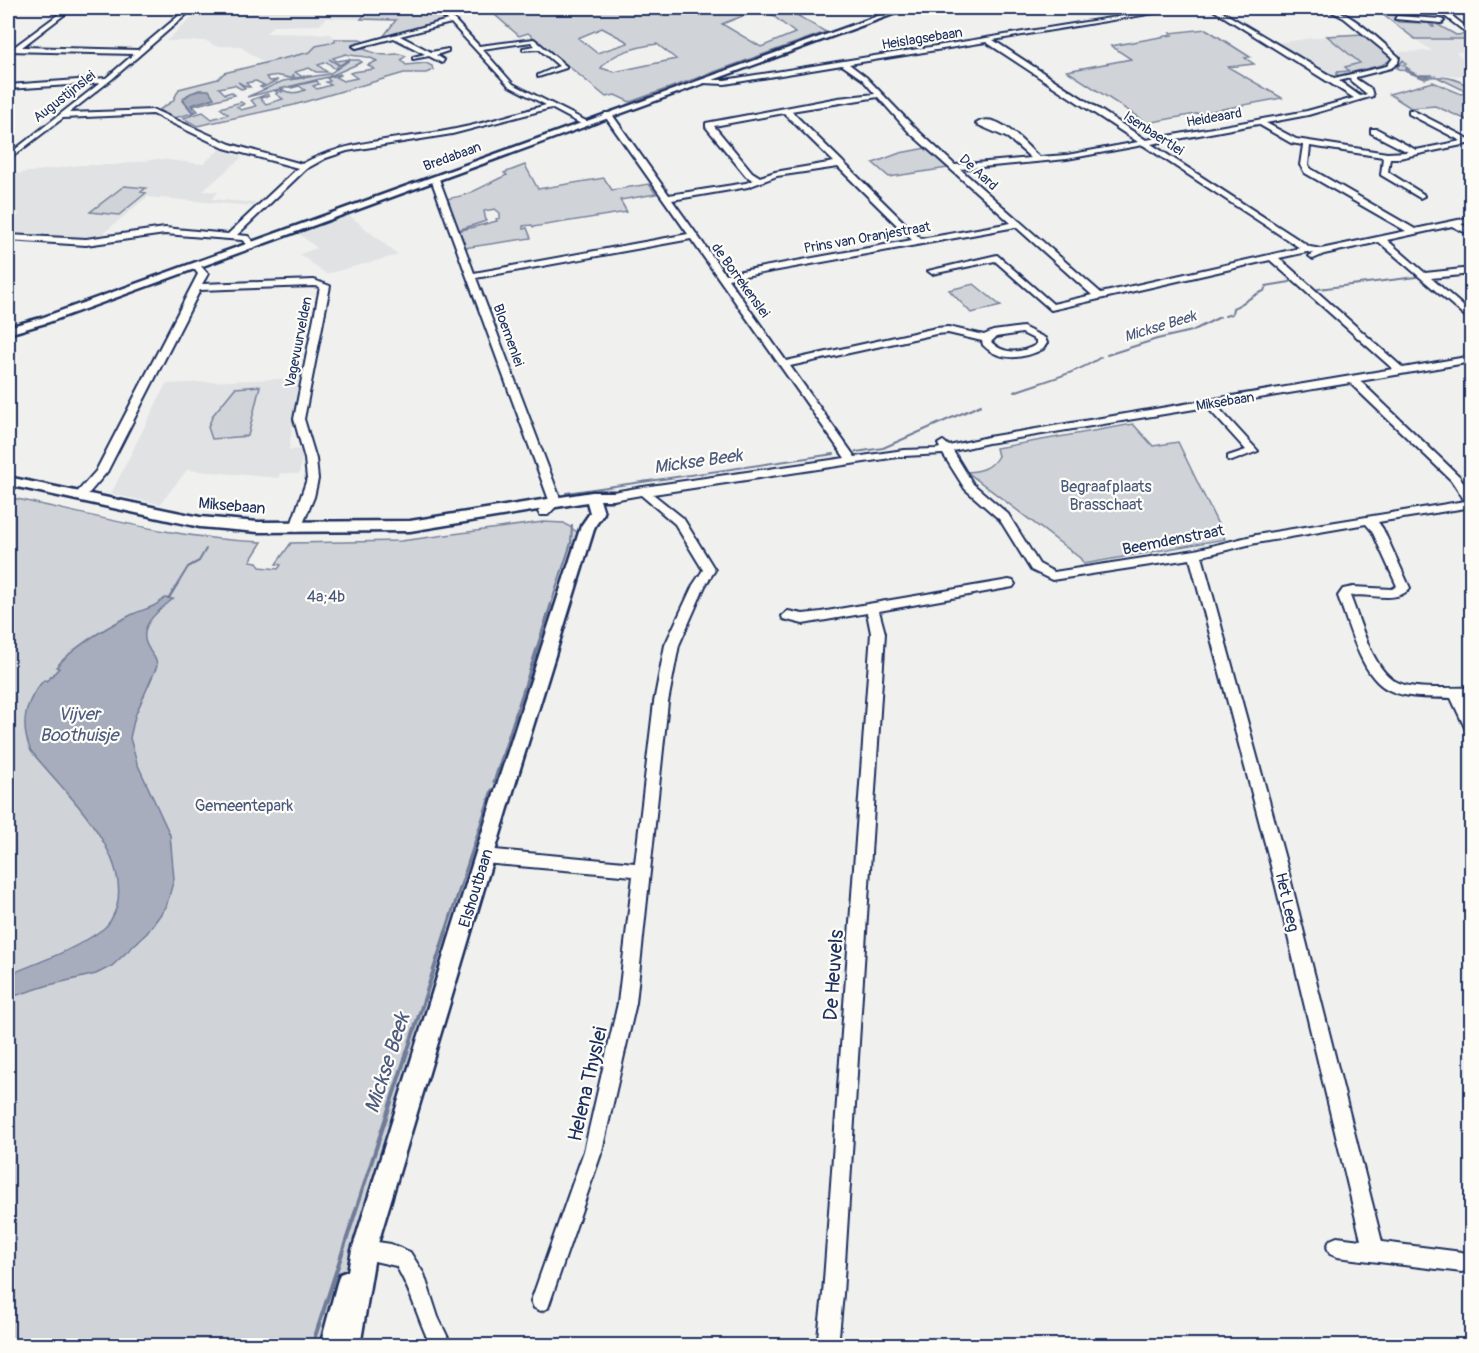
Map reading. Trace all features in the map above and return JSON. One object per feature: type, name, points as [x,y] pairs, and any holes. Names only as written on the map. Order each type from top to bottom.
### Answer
[{"type":"main road","name":"Bredabaan","points":[[8,331],[196,266],[906,8]]},
{"type":"main road","name":"Miksebaan","points":[[8,481],[200,522],[296,528],[389,528],[467,518],[544,512],[588,501]]},
{"type":"main road","name":"Miksebaan","points":[[467,518],[555,501],[605,503],[613,496]]},
{"type":"main road","name":"Elshoutbaan","points":[[347,1346],[364,1250],[484,856],[588,526],[588,501]]},
{"type":"main road","name":"Elshoutbaan","points":[[333,1346],[349,1282],[364,1250]]},
{"type":"street","points":[[8,55],[11,49],[70,8]]},
{"type":"street","name":"Augustijnslei","points":[[109,79],[191,8]]},
{"type":"street","name":"Augustijnslei","points":[[8,158],[129,65],[195,8]]},
{"type":"street","points":[[440,8],[511,85],[586,123]]},
{"type":"street","name":"Heislagsebaan","points":[[703,81],[717,83],[1181,8]]},
{"type":"street","points":[[1214,8],[1333,80],[1359,99],[1369,97],[1371,92],[1353,80],[1353,76]]},
{"type":"street","points":[[1328,8],[1352,22],[1397,58],[1395,63],[1389,67],[1333,80]]},
{"type":"street","points":[[1394,8],[1404,12],[1415,10],[1470,34]]},
{"type":"street","points":[[1438,9],[1472,8]]},
{"type":"street","points":[[1438,9],[1470,34]]},
{"type":"street","points":[[1397,18],[1452,20]]},
{"type":"street","points":[[356,46],[452,21]]},
{"type":"street","points":[[394,36],[442,61]]},
{"type":"street","name":"Isenbaertlei","points":[[986,39],[1307,249]]},
{"type":"street","points":[[397,48],[424,40]]},
{"type":"street","points":[[478,48],[532,40],[564,67],[540,76]]},
{"type":"street","points":[[525,49],[540,47]]},
{"type":"street","points":[[11,49],[139,52]]},
{"type":"street","points":[[415,58],[446,50]]},
{"type":"street","name":"De Aard","points":[[844,63],[864,78],[912,130],[1100,297]]},
{"type":"street","points":[[8,87],[109,79]]},
{"type":"street","points":[[759,180],[749,174],[709,125],[881,95]]},
{"type":"street","name":"Heideaard","points":[[954,167],[1067,157],[1259,123],[1359,99]]},
{"type":"street","points":[[231,236],[303,167],[333,152],[452,132],[552,106]]},
{"type":"street","points":[[785,110],[918,241]]},
{"type":"street","points":[[61,116],[154,112],[232,148],[303,167]]},
{"type":"street","points":[[1412,112],[1469,141]]},
{"type":"street","name":"de Borrekenslei","points":[[608,115],[852,461]]},
{"type":"street","points":[[1259,123],[1294,141],[1387,155],[1399,156],[1469,141]]},
{"type":"street","points":[[1374,131],[1414,152]]},
{"type":"street","points":[[1008,136],[1038,160]]},
{"type":"street","points":[[1307,143],[1304,165],[1308,171],[1414,232]]},
{"type":"street","points":[[1387,155],[1384,173],[1420,196]]},
{"type":"street","points":[[667,198],[748,185],[775,174],[839,164]]},
{"type":"street","name":"Bloemenlei","points":[[435,179],[555,501]]},
{"type":"street","points":[[1288,262],[1315,256],[1321,252],[1472,219]]},
{"type":"street","points":[[1453,223],[1472,234]]},
{"type":"street","name":"Prins van Oranjestraat","points":[[722,277],[1017,224]]},
{"type":"street","points":[[8,238],[86,242],[165,231],[245,238],[252,245]]},
{"type":"street","points":[[471,276],[694,236]]},
{"type":"street","points":[[1381,239],[1472,319]]},
{"type":"street","points":[[932,271],[997,258],[1051,307],[1307,249],[1321,252]]},
{"type":"street","points":[[1272,257],[1401,371]]},
{"type":"street","points":[[79,497],[101,472],[196,287],[203,272],[196,266]]},
{"type":"street","points":[[1423,276],[1472,271]]},
{"type":"street","name":"Vagevuurvelden","points":[[196,287],[314,283],[325,286],[299,418],[299,428],[307,446],[314,486],[296,528]]},
{"type":"street","points":[[1020,329],[1036,334],[1042,343],[1034,350],[1007,354],[992,350],[987,345],[987,339],[993,334],[1020,329]]},
{"type":"street","points":[[785,364],[936,331],[948,330],[987,339]]},
{"type":"street","name":"Miksebaan","points":[[613,496],[979,442],[1472,359]]},
{"type":"street","points":[[1352,379],[1455,478],[1469,503],[1472,516]]},
{"type":"street","points":[[1209,403],[1253,451],[1232,458]]},
{"type":"street","name":"Beemdenstraat","points":[[945,447],[969,486],[1004,517],[1035,567],[1046,575],[1052,576],[1195,554],[1256,539],[1469,503]]},
{"type":"street","name":"Helena Thyslei","points":[[541,1301],[593,1151],[627,1003],[661,702],[672,645],[699,585],[709,570],[679,521],[643,491]]},
{"type":"street","points":[[544,512],[555,501]]},
{"type":"street","points":[[1369,520],[1377,529],[1404,588],[1394,593],[1353,591],[1347,592],[1344,596],[1374,668],[1383,680],[1399,688],[1472,693]]},
{"type":"street","name":"Het Leeg","points":[[1195,554],[1276,855],[1342,1132],[1374,1251]]},
{"type":"street","points":[[788,616],[803,619],[821,617],[1009,584]]},
{"type":"street","name":"De Heuvels","points":[[827,1346],[833,1294],[878,633],[872,608]]},
{"type":"street","points":[[1455,692],[1472,728]]},
{"type":"street","points":[[484,856],[642,870]]},
{"type":"street","points":[[1337,1247],[1462,1262]]},
{"type":"street","points":[[364,1250],[391,1254],[403,1259],[417,1281],[429,1322],[442,1346]]},
{"type":"shaded area","points":[[203,8],[432,8],[446,21],[326,18],[320,25],[273,26],[266,33],[330,34],[343,44],[267,64],[239,46],[215,46],[207,41],[166,41]]},
{"type":"shaded area","points":[[1363,34],[1391,60],[1383,65],[1337,76],[1331,76],[1276,43],[1335,35]]},
{"type":"shaded area","points":[[1415,39],[1462,39],[1468,42],[1471,44],[1471,51],[1456,52],[1471,66],[1471,75],[1419,77],[1397,68],[1403,61],[1399,52],[1432,51]]},
{"type":"shaded area","points":[[220,149],[242,157],[203,191],[218,192],[212,199],[257,203],[253,206],[147,197],[106,231],[101,238],[8,235],[8,225],[20,214],[8,213],[8,175],[80,165],[114,165],[158,159],[203,164]]},
{"type":"shaded area","points":[[349,215],[398,255],[326,274],[300,254],[317,248],[298,233]]},
{"type":"shaded area","points":[[299,378],[289,450],[304,449],[299,474],[280,473],[279,478],[187,470],[160,504],[111,494],[166,384]]},
{"type":"green space","points":[[370,8],[431,8],[446,21],[383,37],[396,20],[361,19]]},
{"type":"green space","points":[[487,8],[763,8],[807,8],[812,11],[798,16],[826,32],[630,102],[615,95],[606,97],[528,33],[519,36]],"holes":[[[763,8],[795,33],[761,47],[722,24]],[[602,28],[628,43],[597,53],[578,38]],[[657,44],[676,59],[614,72],[601,68],[612,58],[634,49]]]},
{"type":"green space","points":[[1374,8],[1380,8],[1397,16],[1420,15],[1426,18],[1395,19],[1398,22],[1427,23],[1426,20],[1432,27],[1434,27],[1431,22],[1444,24],[1438,25],[1456,35],[1469,34],[1471,44],[1465,39],[1415,39]]},
{"type":"green space","points":[[1206,29],[1250,57],[1245,58],[1254,64],[1228,67],[1282,98],[1147,123],[1067,71],[1131,59],[1111,46],[1172,35],[1170,33]]},
{"type":"green space","points":[[1363,34],[1389,54],[1391,60],[1382,65],[1337,76],[1337,72],[1349,71],[1345,67],[1360,63],[1327,36]]},
{"type":"green space","points":[[335,39],[360,39],[365,43],[357,46],[364,49],[382,55],[403,55],[406,56],[401,60],[406,65],[426,63],[432,66],[433,70],[426,73],[404,73],[294,105],[197,126],[183,118],[203,112],[212,119],[228,114],[220,108],[241,102],[244,104],[237,107],[241,110],[256,106],[251,100],[267,94],[269,96],[260,98],[266,104],[283,99],[276,94],[277,90],[282,92],[281,89],[290,93],[299,92],[305,90],[299,86],[289,87],[317,81],[319,84],[313,86],[317,89],[331,85],[326,82],[330,81],[327,78],[340,74],[336,77],[343,81],[357,78],[350,73],[374,69],[368,65],[377,61],[368,57],[346,54],[333,58],[337,61],[350,59],[340,65],[329,59],[339,65],[335,69],[327,62],[318,65],[327,72],[316,72],[309,68],[295,72],[301,76],[312,76],[295,78],[293,74],[293,78],[266,77],[270,81],[278,80],[262,88],[260,87],[264,85],[256,81],[246,83],[250,87],[238,82],[245,88],[241,89],[234,85],[219,88],[225,94],[231,92],[235,95],[193,106],[198,111],[195,112],[191,107],[199,90],[187,95],[183,101],[193,113],[174,118],[159,110],[173,101],[179,89],[218,79],[224,73],[310,52],[316,46],[335,42]]},
{"type":"green space","points":[[350,60],[362,62],[328,77],[247,97],[283,81],[329,74]]},
{"type":"green space","points":[[1403,60],[1406,64],[1403,65],[1409,69],[1405,69],[1420,76],[1433,75],[1421,76],[1424,78],[1433,77],[1425,79],[1397,68]]},
{"type":"green space","points":[[1437,77],[1454,79],[1471,88],[1471,119],[1467,120],[1435,106],[1411,108],[1389,94],[1433,82],[1461,94],[1468,92]]},
{"type":"green space","points":[[926,148],[948,168],[889,177],[873,163],[900,153]]},
{"type":"green space","points":[[525,165],[538,189],[604,178],[612,190],[649,184],[656,194],[620,200],[627,212],[533,227],[532,225],[523,226],[523,229],[527,228],[531,238],[464,248],[458,231],[497,221],[500,213],[495,209],[484,211],[486,221],[458,230],[446,199],[472,192],[507,175],[504,173]]},
{"type":"green space","points":[[124,186],[146,188],[141,192],[146,193],[119,215],[90,212]]},
{"type":"green space","points":[[974,284],[1001,306],[971,313],[949,290]]},
{"type":"green space","points":[[260,386],[248,436],[212,439],[208,427],[213,415],[235,388]]},
{"type":"green space","name":"Begraafplaats Brasschaat","points":[[1133,424],[1153,446],[1178,442],[1225,539],[1084,564],[1080,558],[967,472],[989,467],[998,456],[996,448]]},
{"type":"green space","name":"Gemeentepark","points":[[8,497],[166,531],[262,542],[250,561],[257,562],[260,567],[278,569],[281,565],[276,564],[291,543],[401,541],[543,522],[564,523],[580,534],[323,1345],[8,1345]]},
{"type":"water","points":[[209,90],[214,98],[191,105],[195,112],[193,113],[183,99],[191,93]]},
{"type":"water","name":"Vijver Boothuisje","points":[[165,598],[173,599],[155,614],[146,627],[145,641],[157,666],[135,716],[130,738],[137,763],[170,835],[174,879],[166,907],[147,933],[112,966],[96,974],[8,998],[8,975],[81,943],[108,925],[117,906],[118,885],[114,864],[104,843],[76,803],[31,751],[25,731],[28,705],[37,688],[44,680],[47,681],[59,668],[56,667],[72,651],[111,626],[152,607]]},
{"type":"waterway","name":"Mickse Beek","points":[[1318,289],[1416,277]]},
{"type":"waterway","name":"Mickse Beek","points":[[1225,316],[1232,314],[1233,308],[1264,291],[1266,286],[1290,282]]},
{"type":"waterway","name":"Mickse Beek","points":[[1107,355],[1157,339],[1192,331],[1220,317]]},
{"type":"waterway","name":"Mickse Beek","points":[[1014,392],[1070,372],[1101,357]]},
{"type":"waterway","name":"Mickse Beek","points":[[856,452],[883,448],[981,405]]},
{"type":"waterway","name":"Mickse Beek","points":[[566,493],[834,454]]},
{"type":"waterway","name":"Mickse Beek","points":[[550,607],[571,543],[572,525]]},
{"type":"waterway","points":[[169,598],[188,567],[199,561],[206,549]]},
{"type":"waterway","name":"Mickse Beek","points":[[494,782],[551,605]]},
{"type":"waterway","name":"Mickse Beek","points":[[445,934],[492,790]]},
{"type":"waterway","name":"Mickse Beek","points":[[312,1346],[446,932]]},
{"type":"park label","name":"4a;4b","points":[[326,596]]}]
